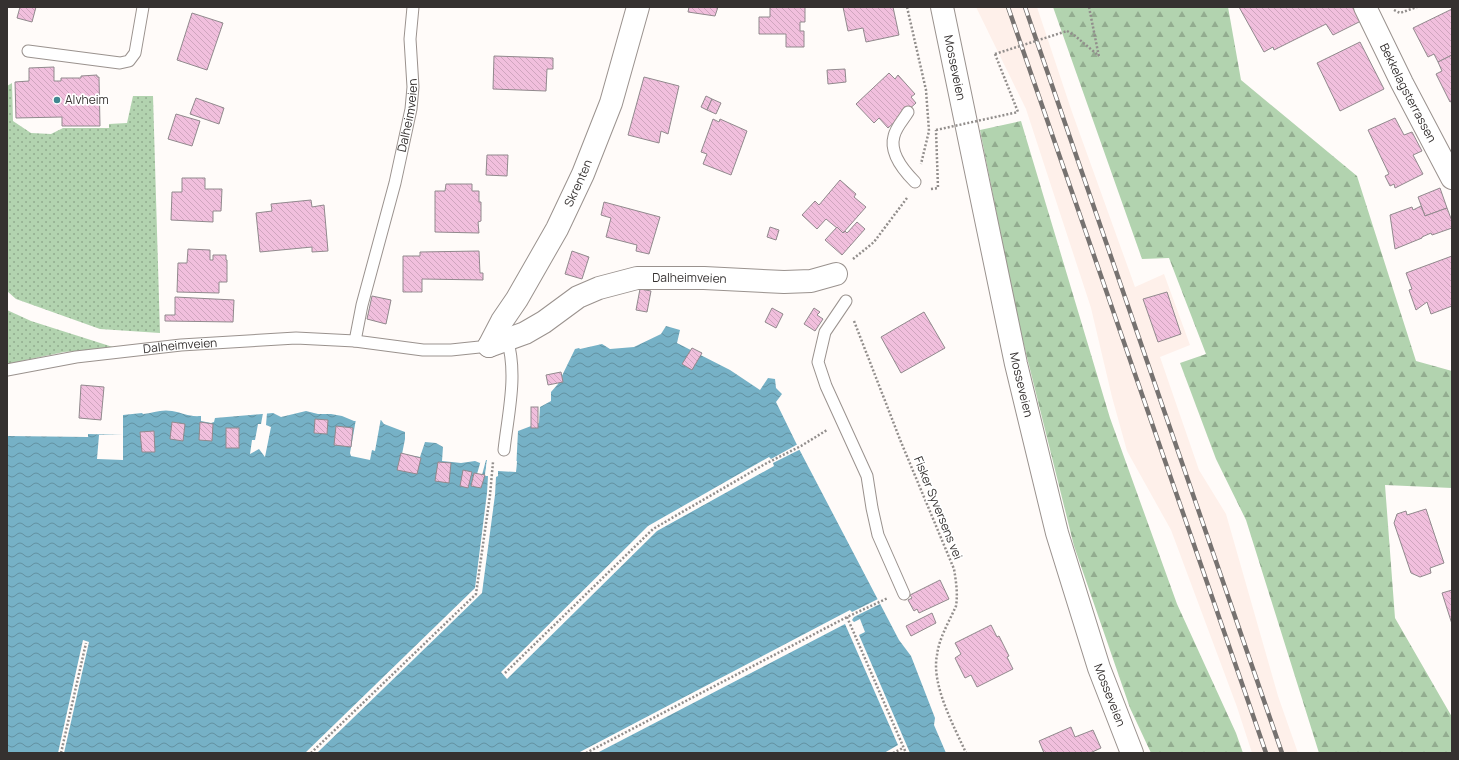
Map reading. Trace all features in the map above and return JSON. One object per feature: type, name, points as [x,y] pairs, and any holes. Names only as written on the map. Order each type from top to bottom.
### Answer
[{"type":"main road","name":"Skrenten","points":[[498,342],[502,321],[517,299],[554,235],[583,174],[611,103],[638,7]]},
{"type":"main road","name":"Mosseveien","points":[[942,7],[1016,364],[1057,533],[1099,668],[1132,753]]},
{"type":"main road","name":"Bekkelagsterrassen","points":[[1365,7],[1402,83],[1452,178]]},
{"type":"main road","name":"Dalheimveien","points":[[498,342],[525,333],[544,322],[578,298],[599,288],[638,278],[704,278],[784,282],[811,281],[836,274]]},
{"type":"lane","points":[[28,51],[120,64],[129,61],[135,52],[143,7]]},
{"type":"lane","name":"Dalheimveien","points":[[355,340],[382,228],[395,183],[411,109],[413,87],[410,39],[413,7]]},
{"type":"lane","points":[[908,112],[894,135],[893,144],[899,162],[907,174],[915,182]]},
{"type":"lane","points":[[846,301],[825,332],[818,362],[826,386],[867,476],[878,535],[904,593]]},
{"type":"lane","name":"Dalheimveien","points":[[7,370],[76,357],[181,345],[296,338],[355,340],[423,350],[451,350],[498,342]]},
{"type":"lane","points":[[498,342],[511,352],[512,368],[504,450]]},
{"type":"path","points":[[907,7],[926,90],[929,131],[925,146]]},
{"type":"path","points":[[938,188],[936,130],[1018,112],[995,54],[1067,31],[1074,35],[1099,57],[1090,7]]},
{"type":"path","points":[[1391,7],[1396,12],[1400,13],[1417,7]]},
{"type":"path","points":[[836,274],[874,242],[899,211],[910,194],[915,182]]},
{"type":"path","name":"Fisker Syversens vei","points":[[846,301],[954,569],[956,578],[956,606],[939,645],[936,656],[936,669],[940,691],[966,753]]},
{"type":"path","points":[[505,673],[653,529],[843,421]]},
{"type":"path","points":[[311,753],[476,594],[490,495],[491,476]]},
{"type":"path","points":[[586,753],[847,617],[904,593]]},
{"type":"path","points":[[847,617],[906,753]]},
{"type":"path","points":[[61,753],[86,643]]},
{"type":"path","points":[[893,753],[903,748]]},
{"type":"shaded area","points":[[976,7],[1037,7],[1072,112],[1135,287],[1164,274],[1190,345],[1160,357],[1199,470],[1226,514],[1278,696],[1298,753],[1252,753],[1237,707],[1171,530],[1127,451],[1112,397],[1091,308],[1026,109]]},
{"type":"green space","points":[[1053,7],[1228,7],[1241,80],[1357,176],[1416,361],[1452,371],[1452,488],[1385,485],[1395,618],[1452,717],[1452,753],[1319,753],[1246,520],[1216,459],[1180,363],[1206,354],[1169,258],[1142,259]]},
{"type":"green space","points":[[12,83],[13,121],[31,133],[51,134],[63,128],[109,128],[109,124],[127,123],[133,96],[153,96],[160,333],[100,329],[16,299],[7,291],[7,86]]},
{"type":"green space","points":[[1021,121],[1110,418],[1177,604],[1236,733],[1243,753],[1151,753],[1130,708],[1074,546],[1018,321],[980,130]]},
{"type":"green space","points":[[7,310],[31,321],[116,348],[64,352],[7,364]]},
{"type":"water","points":[[666,326],[680,330],[677,343],[730,370],[760,390],[768,378],[775,379],[776,388],[782,394],[776,402],[899,640],[911,656],[935,718],[934,725],[946,753],[7,753],[7,436],[88,437],[88,434],[123,435],[123,415],[143,414],[164,410],[193,416],[201,416],[201,421],[211,423],[214,422],[215,418],[273,413],[281,417],[306,411],[318,414],[342,416],[354,421],[381,420],[384,424],[405,432],[402,454],[420,457],[425,442],[436,443],[443,447],[442,461],[461,463],[475,461],[480,463],[487,460],[485,476],[497,476],[498,471],[516,471],[518,431],[539,423],[540,407],[551,401],[551,392],[558,384],[575,349],[602,344],[610,349],[634,347],[661,334]]},
{"type":"pier","points":[[267,412],[266,425],[271,427],[265,457],[259,449],[250,454],[252,440],[255,440],[258,424],[261,424],[263,413]]},
{"type":"pier","points":[[381,418],[375,451],[372,450],[370,460],[351,456],[350,453],[356,419]]},
{"type":"pier","points":[[99,435],[123,435],[123,460],[97,459]]},
{"type":"pier","points":[[798,444],[801,449],[773,463],[774,466],[657,531],[507,679],[501,672],[648,526],[769,457],[771,459]]},
{"type":"pier","points":[[485,458],[489,460],[487,474],[496,474],[497,469],[515,470],[515,461],[517,461],[516,472],[498,471],[498,476],[496,477],[482,593],[317,753],[305,753],[475,588],[487,493],[488,476],[485,476],[487,460],[482,475],[477,474],[481,460]]},
{"type":"pier","points":[[878,599],[880,604],[854,617],[852,620],[854,622],[860,619],[865,632],[859,635],[910,753],[884,753],[898,745],[845,624],[597,753],[578,753],[850,610],[852,612]]},
{"type":"pier","points":[[83,640],[89,642],[64,753],[58,753]]},
{"type":"building","points":[[20,7],[36,7],[32,22],[17,18]]},
{"type":"building","points":[[689,7],[718,7],[715,16],[688,12]]},
{"type":"building","points":[[770,7],[805,7],[805,22],[800,22],[800,31],[804,31],[804,47],[786,47],[786,34],[759,34],[759,17],[770,17]]},
{"type":"building","points":[[843,7],[893,7],[899,35],[866,42],[863,28],[848,31]]},
{"type":"building","points":[[1239,7],[1353,7],[1361,21],[1333,35],[1326,24],[1274,50],[1273,47],[1264,52]]},
{"type":"building","points":[[1452,9],[1452,55],[1438,62],[1434,54],[1428,57],[1413,28]]},
{"type":"building","points":[[192,13],[223,23],[207,70],[177,60]]},
{"type":"building","points":[[1360,42],[1384,89],[1340,111],[1317,63]]},
{"type":"building","points":[[1452,55],[1452,101],[1450,102],[1436,74],[1442,71],[1438,62]]},
{"type":"building","points":[[494,56],[553,58],[553,69],[547,69],[546,91],[493,89]]},
{"type":"building","name":"Alvheim","points":[[54,67],[54,81],[61,81],[61,78],[81,78],[81,76],[97,75],[97,77],[99,77],[100,126],[62,126],[62,117],[16,118],[15,82],[29,81],[29,68]]},
{"type":"building","points":[[845,69],[846,82],[828,84],[827,70]]},
{"type":"building","points":[[889,73],[895,79],[898,75],[915,94],[911,97],[916,103],[888,128],[879,118],[874,123],[856,104]]},
{"type":"building","points":[[644,77],[679,86],[668,134],[661,131],[659,143],[628,135]]},
{"type":"building","points":[[706,96],[712,99],[707,110],[701,107]]},
{"type":"building","points":[[196,98],[224,108],[219,124],[190,114]]},
{"type":"building","points":[[712,99],[721,103],[716,114],[707,110]]},
{"type":"building","points":[[176,114],[200,121],[192,146],[168,139]]},
{"type":"building","points":[[1395,118],[1404,135],[1412,132],[1422,151],[1413,155],[1423,174],[1395,188],[1394,184],[1390,186],[1385,176],[1389,174],[1368,130]]},
{"type":"building","points":[[713,119],[719,122],[720,119],[747,131],[731,175],[703,164],[707,154],[701,152]]},
{"type":"building","points":[[487,155],[508,155],[507,176],[486,175]]},
{"type":"building","points":[[182,178],[205,178],[205,189],[222,189],[221,211],[213,211],[213,222],[171,220],[172,192],[182,192]]},
{"type":"building","points":[[840,180],[856,194],[854,197],[866,207],[843,233],[826,219],[817,229],[802,215],[815,201],[819,205]]},
{"type":"building","points":[[446,184],[472,184],[472,191],[479,191],[479,202],[481,202],[481,221],[478,222],[479,233],[435,232],[435,191],[445,191]]},
{"type":"building","points":[[1440,188],[1447,208],[1425,216],[1418,197]]},
{"type":"building","points":[[311,200],[312,207],[324,205],[328,251],[312,252],[312,247],[260,252],[256,213],[272,211],[271,204]]},
{"type":"building","points":[[604,202],[660,217],[649,254],[636,251],[637,245],[606,237],[611,218],[601,215]]},
{"type":"building","points":[[1421,206],[1425,216],[1447,208],[1452,221],[1452,228],[1432,235],[1431,233],[1395,249],[1390,215],[1412,207],[1413,210]]},
{"type":"building","points":[[857,222],[865,229],[842,255],[825,240],[837,227],[843,233],[845,231],[847,233]]},
{"type":"building","points":[[770,227],[779,230],[776,240],[767,237]]},
{"type":"building","points":[[188,249],[210,250],[210,260],[213,260],[213,255],[226,255],[227,282],[219,282],[219,293],[177,292],[178,263],[187,263]]},
{"type":"building","points":[[479,251],[480,273],[483,273],[483,280],[422,279],[422,292],[403,292],[403,256],[420,256],[420,252]]},
{"type":"building","points":[[572,251],[589,257],[582,279],[565,274]]},
{"type":"building","points":[[1452,256],[1452,306],[1431,314],[1427,302],[1416,310],[1409,290],[1412,289],[1406,273]]},
{"type":"building","points":[[640,289],[651,291],[647,312],[636,310]]},
{"type":"building","points":[[1167,292],[1181,334],[1158,342],[1143,299]]},
{"type":"building","points":[[372,296],[391,300],[386,324],[367,319]]},
{"type":"building","points":[[175,297],[234,300],[233,322],[165,321],[165,315],[175,315]]},
{"type":"building","points":[[772,308],[783,314],[776,328],[765,322]]},
{"type":"building","points":[[814,308],[820,312],[817,315],[823,319],[815,331],[804,324]]},
{"type":"building","points":[[924,312],[945,348],[901,373],[881,337]]},
{"type":"building","points":[[692,348],[702,353],[692,370],[682,364]]},
{"type":"building","points":[[561,372],[563,382],[548,385],[546,375]]},
{"type":"building","points":[[81,385],[104,387],[101,420],[79,418]]},
{"type":"building","points":[[531,407],[538,407],[538,428],[531,428]]},
{"type":"building","points":[[315,419],[328,420],[327,434],[314,433]]},
{"type":"building","points":[[172,422],[185,424],[183,441],[170,439]]},
{"type":"building","points":[[200,422],[213,424],[212,441],[199,440]]},
{"type":"building","points":[[336,426],[353,428],[351,447],[334,445]]},
{"type":"building","points":[[226,428],[239,428],[239,448],[226,448]]},
{"type":"building","points":[[154,431],[155,452],[142,452],[140,432]]},
{"type":"building","points":[[401,453],[421,458],[417,474],[397,470]]},
{"type":"building","points":[[438,462],[451,463],[449,483],[435,481]]},
{"type":"building","points":[[463,470],[472,472],[468,488],[460,486]]},
{"type":"building","points":[[474,473],[485,475],[481,488],[471,486]]},
{"type":"building","points":[[1426,509],[1444,563],[1430,568],[1431,573],[1420,577],[1411,573],[1394,523],[1397,514],[1406,511],[1407,515]]},
{"type":"building","points":[[940,580],[949,599],[919,613],[917,609],[914,611],[908,600],[912,598],[910,595]]},
{"type":"building","points":[[1452,590],[1452,624],[1442,593]]},
{"type":"building","points":[[932,613],[936,623],[911,636],[906,626]]},
{"type":"building","points":[[991,625],[997,637],[999,636],[1009,656],[1007,657],[1013,669],[977,687],[971,675],[965,678],[955,658],[961,654],[955,643]]},
{"type":"building","points":[[1071,727],[1075,737],[1093,730],[1101,748],[1090,753],[1044,753],[1039,741]]},
{"type":"railway","points":[[1008,7],[1266,753]]},
{"type":"railway","points":[[1025,7],[1282,753]]},
{"type":"place","name":"Alvheim","points":[[57,100]]}]
